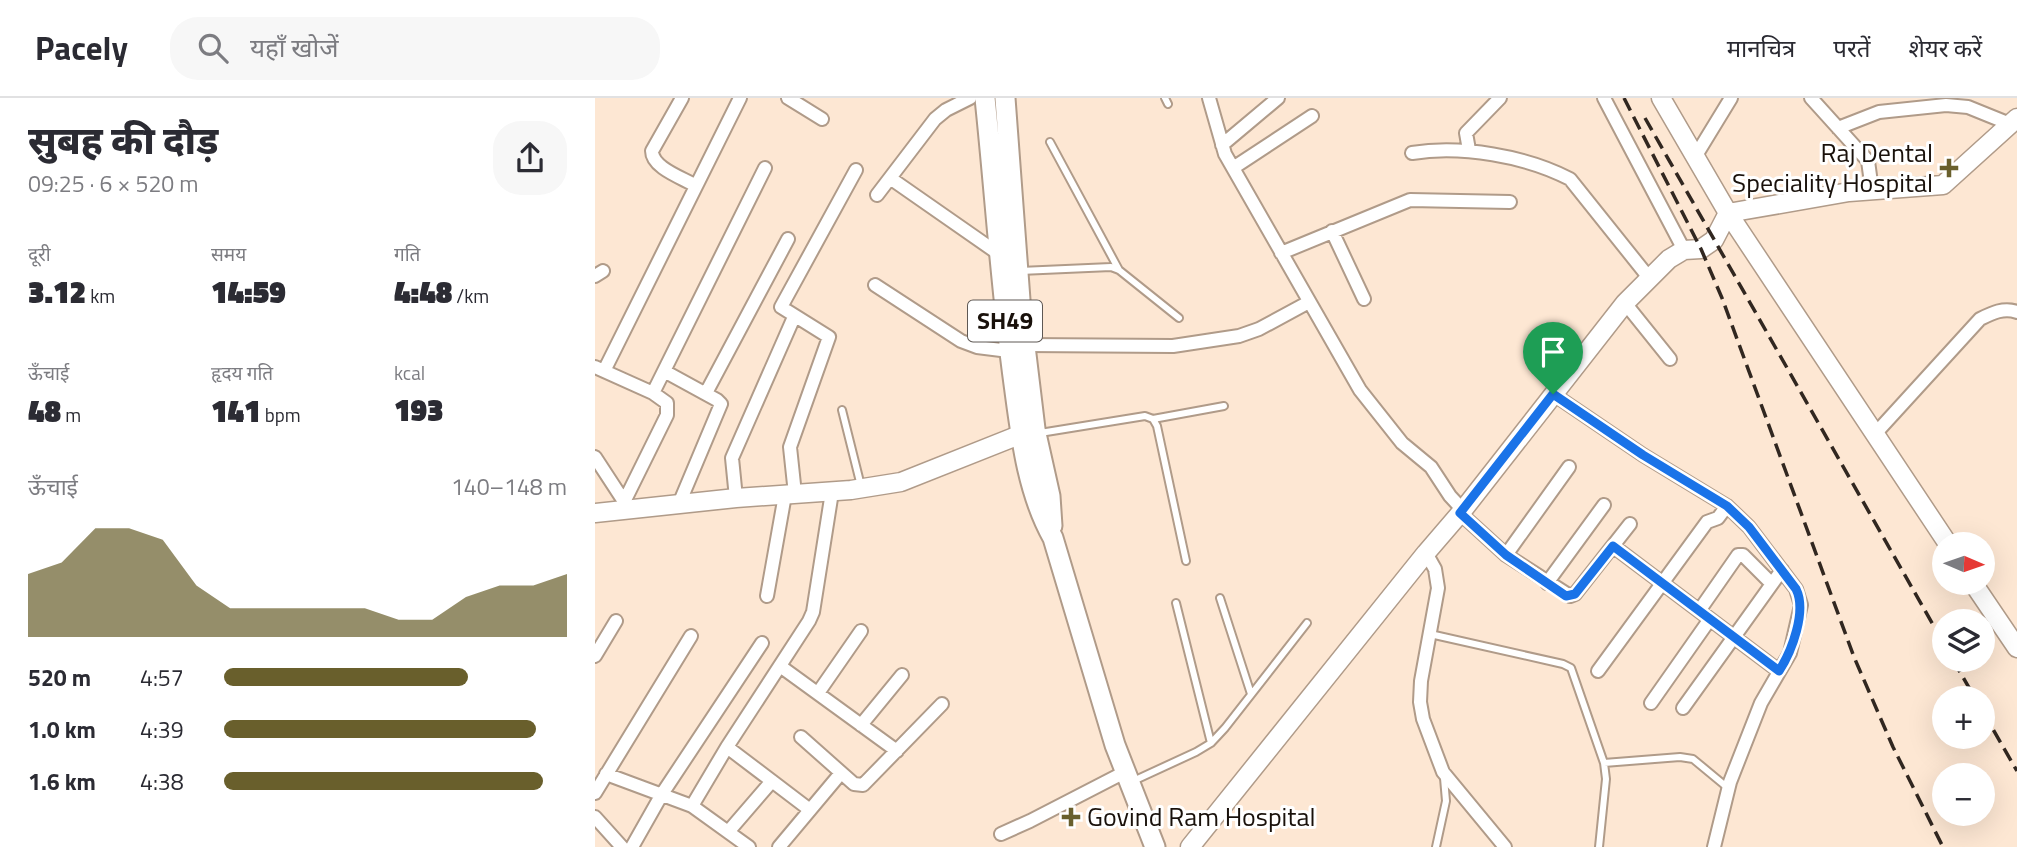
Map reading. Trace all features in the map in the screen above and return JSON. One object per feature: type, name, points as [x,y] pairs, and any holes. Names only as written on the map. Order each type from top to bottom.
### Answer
[{"type":"main road","name":"SH49","points":[[985,98],[999,254],[1031,432],[1039,511],[1053,538],[1115,745],[1155,847]]},
{"type":"main road","name":"SH49","points":[[1005,98],[1018,271],[1017,348]]},
{"type":"street","points":[[682,98],[652,150],[652,155],[656,163],[696,186]]},
{"type":"street","points":[[626,505],[667,415],[667,403],[653,393],[599,369],[740,98]]},
{"type":"street","points":[[788,98],[822,119]]},
{"type":"street","points":[[877,195],[940,114],[970,98]]},
{"type":"street","points":[[1209,98],[1222,145],[1233,168],[1366,400],[1402,443],[1431,467],[1462,512],[1506,555],[1566,596],[1572,596],[1630,524]]},
{"type":"street","points":[[1222,145],[1278,98]]},
{"type":"street","points":[[1469,150],[1466,133],[1500,98]]},
{"type":"street","points":[[1604,98],[1684,250]]},
{"type":"street","points":[[1661,98],[1728,213],[1940,532]]},
{"type":"street","points":[[1695,157],[1731,98]]},
{"type":"street","points":[[1815,100],[1868,161],[1872,190]]},
{"type":"street","points":[[1838,128],[1879,112],[1946,105],[1968,107],[2014,121]]},
{"type":"street","points":[[1233,168],[1312,116]]},
{"type":"street","points":[[1728,213],[1849,192],[1943,185],[2014,121]]},
{"type":"street","points":[[1412,153],[1439,149],[1469,150],[1554,170],[1570,179],[1650,279]]},
{"type":"street","points":[[653,393],[765,168]]},
{"type":"street","points":[[767,596],[790,495],[790,447],[829,337],[782,310],[781,304],[856,170]]},
{"type":"street","points":[[890,178],[999,254]]},
{"type":"street","points":[[1281,253],[1410,200],[1510,202]]},
{"type":"street","points":[[1190,847],[1426,553],[1462,512],[1625,303],[1669,260],[1684,250],[1701,249],[1714,240],[1728,213]]},
{"type":"street","points":[[1332,231],[1364,299]]},
{"type":"street","points":[[706,393],[788,239]]},
{"type":"street","points":[[875,285],[969,345],[1017,348],[1173,346],[1239,336],[1259,329],[1309,302]]},
{"type":"street","points":[[1625,303],[1670,359]]},
{"type":"street","points":[[1875,434],[1980,319],[1995,311],[2017,312]]},
{"type":"street","points":[[736,498],[732,458],[794,317]]},
{"type":"street","points":[[664,371],[720,402],[721,408],[679,504]]},
{"type":"street","points":[[1553,394],[1643,455],[1727,506],[1749,527],[1796,589],[1801,605],[1790,653],[1761,703],[1728,788],[1714,847]]},
{"type":"street","points":[[595,513],[626,505],[679,504],[832,492],[901,482],[1031,432]]},
{"type":"street","points":[[595,457],[626,505]]},
{"type":"street","points":[[1506,555],[1569,467]]},
{"type":"street","points":[[692,806],[813,612],[832,492]]},
{"type":"street","points":[[1547,583],[1604,505]]},
{"type":"street","points":[[1598,671],[1707,522],[1718,518],[1727,506]]},
{"type":"street","points":[[1613,546],[1779,671]]},
{"type":"street","points":[[1426,553],[1438,578],[1420,702],[1423,719],[1443,772],[1504,847]]},
{"type":"street","points":[[1699,611],[1738,555],[1743,555],[1772,583]]},
{"type":"street","points":[[1683,708],[1782,570]]},
{"type":"street","points":[[1981,595],[2017,648]]},
{"type":"street","points":[[1651,702],[1710,619]]},
{"type":"street","points":[[595,656],[616,621]]},
{"type":"street","points":[[818,693],[861,631]]},
{"type":"street","points":[[595,793],[691,636]]},
{"type":"street","points":[[632,847],[662,794],[762,643]]},
{"type":"street","points":[[780,666],[897,751]]},
{"type":"street","points":[[861,725],[902,675]]},
{"type":"street","points":[[801,737],[841,773],[854,783],[863,785],[942,704]]},
{"type":"street","points":[[727,747],[810,810]]},
{"type":"street","points":[[779,847],[841,773]]},
{"type":"street","points":[[606,774],[692,806],[749,847]]},
{"type":"street","points":[[1001,834],[1127,778]]},
{"type":"street","points":[[728,832],[772,781]]},
{"type":"street","points":[[595,817],[622,847]]},
{"type":"lane","points":[[1050,142],[1119,270],[1179,318]]},
{"type":"lane","points":[[1018,271],[1103,266],[1119,270]]},
{"type":"lane","points":[[1031,432],[1145,416],[1153,419],[1224,405]]},
{"type":"lane","points":[[842,410],[861,489]]},
{"type":"lane","points":[[1153,419],[1157,426],[1185,561]]},
{"type":"lane","points":[[1220,598],[1251,694]]},
{"type":"lane","points":[[1176,603],[1211,743]]},
{"type":"lane","points":[[1127,778],[1211,743],[1307,623]]},
{"type":"lane","points":[[1429,634],[1567,666],[1573,673],[1607,779],[1599,847]]},
{"type":"lane","points":[[1604,763],[1680,757],[1693,759],[1728,788]]},
{"type":"lane","points":[[1436,847],[1446,801],[1443,772]]},
{"type":"railway","points":[[1624,98],[1701,249],[1722,298],[1854,657],[1893,747],[1943,847]]},
{"type":"railway","points":[[1645,118],[1932,623]]},
{"type":"railway","points":[[1960,672],[1968,686]]},
{"type":"railway","points":[[1995,733],[2017,771]]},
{"type":"place","name":"Raj Dental Speciality Hospital","points":[[1949,168]]},
{"type":"place","name":"Govind Ram Hospital","points":[[1071,817]]},
{"type":"route","points":[[1553,394],[1643,455],[1719,500],[1749,527],[1796,589],[1801,600],[1790,653],[1779,671],[1613,546],[1575,594],[1566,596],[1506,555],[1460,513],[1553,394]]}]
